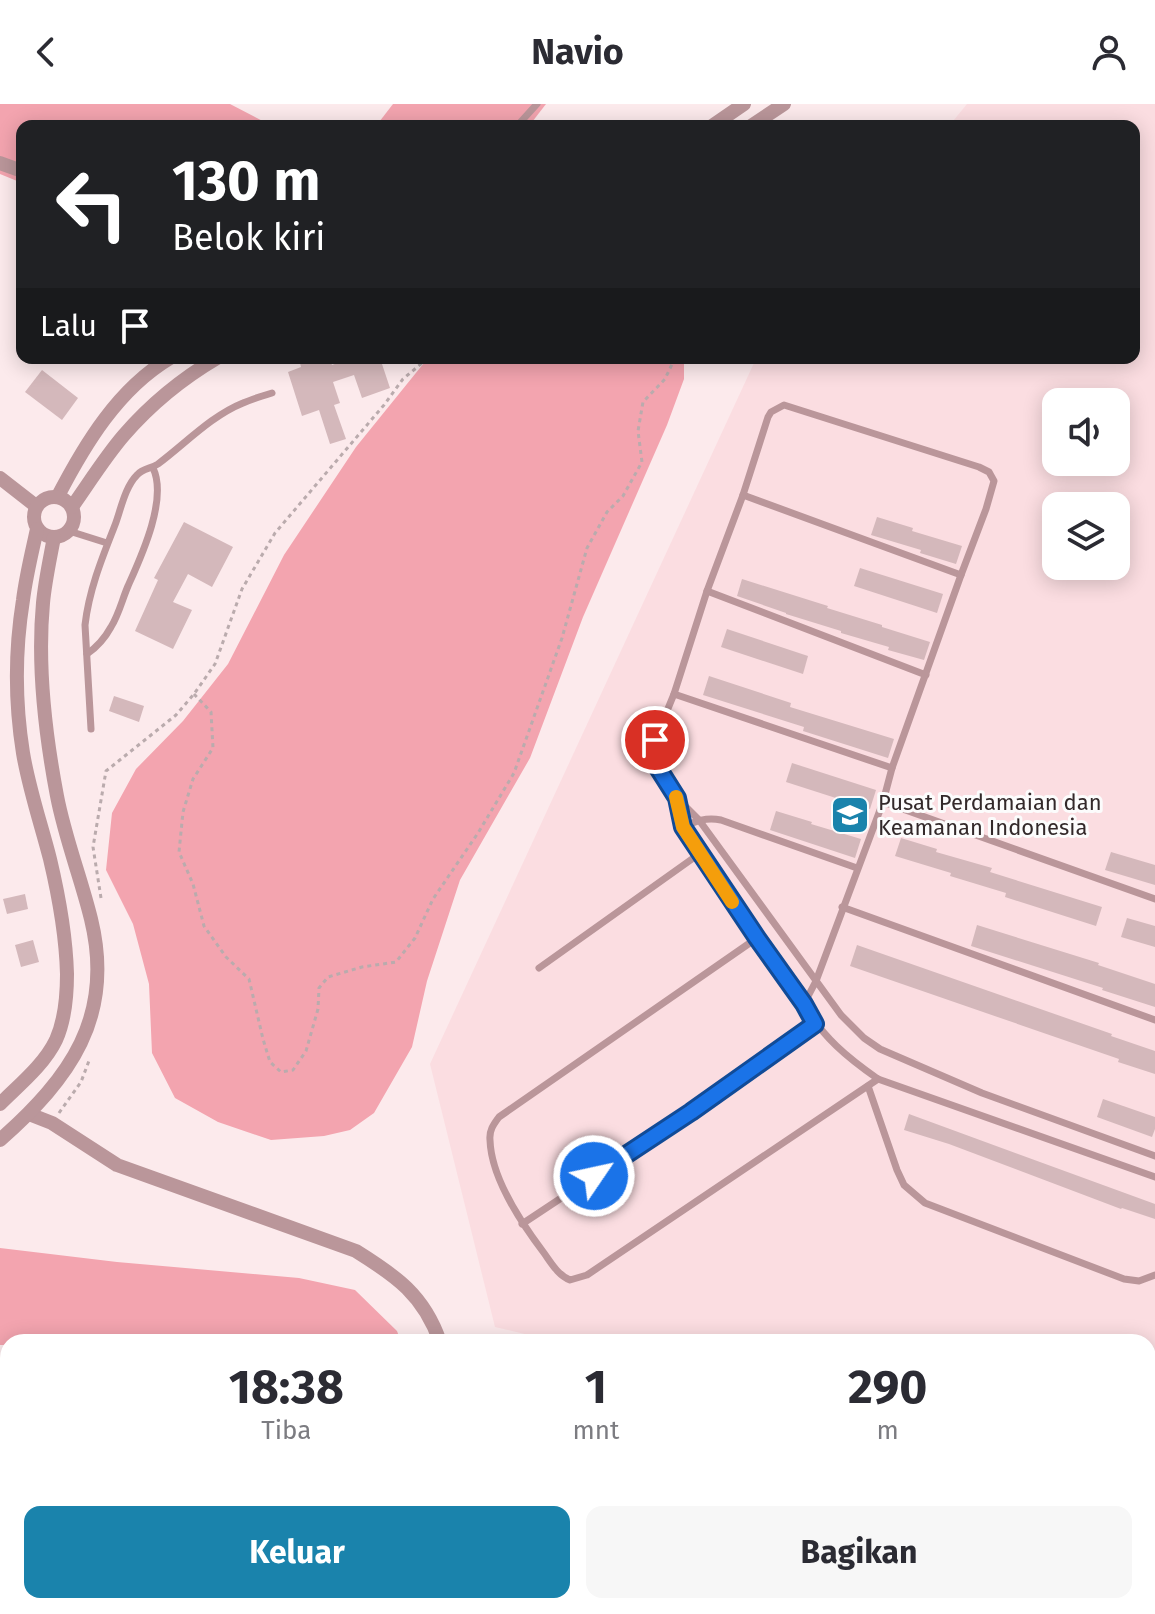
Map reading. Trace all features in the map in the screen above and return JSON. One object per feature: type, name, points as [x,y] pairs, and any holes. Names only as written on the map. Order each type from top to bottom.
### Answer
[{"type":"street","points":[[721,120],[744,104]]},
{"type":"street","points":[[760,120],[784,104]]},
{"type":"street","points":[[58,496],[75,462],[114,408],[141,379],[162,364]]},
{"type":"street","points":[[72,507],[123,436],[188,377],[208,364]]},
{"type":"street","points":[[0,478],[36,506]]},
{"type":"street","points":[[0,1104],[7,1088],[42,1062],[56,1039],[65,1010],[67,984],[61,912],[23,752],[17,652],[23,600],[37,529],[34,520],[36,506],[45,498],[58,496],[72,507],[74,519],[69,531],[54,537],[37,529]]},
{"type":"street","points":[[0,1140],[29,1114],[61,1078],[76,1055],[92,1017],[97,984],[91,922],[57,798],[44,715],[41,679],[43,603],[54,537]]},
{"type":"street","points":[[29,1114],[52,1123],[117,1165],[356,1251],[407,1286],[437,1334]]},
{"type":"lane","points":[[522,120],[537,104]]},
{"type":"lane","points":[[91,729],[85,625],[107,543],[132,482],[139,472],[153,468],[220,416],[241,403],[272,393]]},
{"type":"lane","points":[[804,1004],[816,981],[883,802],[892,768],[994,481],[989,472],[979,467],[784,405],[768,417],[674,694],[655,740],[653,760],[677,798],[699,820],[816,981],[851,1026],[880,1049],[982,1093],[1155,1156]]},
{"type":"lane","points":[[87,654],[102,640],[115,620],[150,533],[157,486],[153,468]]},
{"type":"lane","points":[[743,495],[961,575]]},
{"type":"lane","points":[[69,531],[107,543]]},
{"type":"lane","points":[[707,591],[926,675]]},
{"type":"lane","points":[[674,694],[892,768]]},
{"type":"lane","points":[[677,798],[683,827],[699,854],[815,1024],[845,1055],[878,1079],[1155,1177]]},
{"type":"lane","points":[[883,802],[1155,899]]},
{"type":"lane","points":[[683,827],[699,820],[721,820],[857,868]]},
{"type":"lane","points":[[539,968],[699,854]]},
{"type":"lane","points":[[842,907],[1155,1020]]},
{"type":"lane","points":[[757,938],[499,1117],[492,1126],[489,1137],[500,1181],[522,1224],[560,1275],[570,1280],[587,1275],[878,1079]]},
{"type":"lane","points":[[522,1224],[691,1112],[815,1024]]},
{"type":"lane","points":[[868,1086],[904,1185],[925,1203],[1124,1279],[1139,1281],[1155,1275]]},
{"type":"path","points":[[102,903],[93,847],[106,771],[176,715],[194,694],[215,664],[242,589],[275,533],[403,379],[421,364]]},
{"type":"path","points":[[194,694],[211,712],[213,748],[193,779],[183,812],[179,852],[193,884],[204,926],[226,957],[249,979],[270,1062],[281,1072],[293,1070],[306,1051],[318,1009],[319,988],[328,977],[362,967],[396,962],[415,938],[433,899],[514,773],[562,638],[587,548],[607,512],[623,496],[642,462],[638,431],[643,402],[665,379],[672,364]]},
{"type":"path","points":[[52,1123],[81,1082],[91,1056]]},
{"type":"shaded area","points":[[0,104],[230,104],[261,120],[16,120],[16,181],[0,174]]},
{"type":"shaded area","points":[[393,104],[546,104],[534,120],[381,120]]},
{"type":"shaded area","name":"Pusat Perdamaian dan Keamanan Indonesia","points":[[967,104],[1155,104],[1155,1334],[524,1334],[495,1327],[430,1064],[754,364],[1140,364],[1140,120],[954,120]]},
{"type":"shaded area","points":[[423,364],[684,364],[684,379],[667,425],[583,617],[530,758],[460,880],[427,981],[412,1047],[374,1113],[350,1130],[324,1136],[271,1140],[218,1122],[175,1098],[152,1053],[149,984],[133,924],[106,870],[112,813],[136,769],[183,721],[228,664],[284,555],[356,447]]},
{"type":"shaded area","points":[[0,1248],[299,1278],[355,1290],[398,1334],[0,1334]]},
{"type":"building","points":[[300,364],[382,364],[390,388],[362,398],[354,375],[333,382],[340,403],[334,405],[346,439],[330,444],[319,410],[302,416],[288,372],[301,367]]},
{"type":"building","points":[[42,370],[78,398],[62,420],[25,392]]},
{"type":"building","points":[[877,517],[962,546],[956,564],[871,535]]},
{"type":"building","points":[[184,522],[233,547],[212,587],[188,574],[173,602],[192,610],[173,649],[135,631],[158,580],[154,578]]},
{"type":"building","points":[[860,568],[943,594],[937,613],[854,586]]},
{"type":"building","points":[[742,579],[930,642],[924,660],[737,596]]},
{"type":"building","points":[[727,629],[808,656],[803,674],[721,647]]},
{"type":"building","points":[[709,676],[791,703],[790,707],[894,739],[888,758],[703,695]]},
{"type":"building","points":[[114,696],[144,706],[139,722],[109,711]]},
{"type":"building","points":[[792,763],[876,790],[870,809],[786,782]]},
{"type":"building","points":[[776,811],[861,839],[855,858],[770,830]]},
{"type":"building","points":[[901,838],[992,868],[990,872],[1102,907],[1096,926],[1005,897],[1006,893],[895,856]]},
{"type":"building","points":[[1111,852],[1155,865],[1155,885],[1105,870]]},
{"type":"building","points":[[25,894],[28,909],[7,914],[3,899]]},
{"type":"building","points":[[1127,918],[1155,926],[1155,947],[1121,937]]},
{"type":"building","points":[[977,925],[1155,984],[1155,1007],[971,946]]},
{"type":"building","points":[[33,940],[39,962],[21,967],[15,945]]},
{"type":"building","points":[[857,945],[1155,1051],[1155,1074],[850,966]]},
{"type":"building","points":[[1103,1099],[1155,1117],[1152,1137],[1097,1117]]},
{"type":"building","points":[[909,1114],[1155,1204],[1155,1219],[904,1130]]},
{"type":"slow traffic","points":[[676,797],[683,827],[732,902]]},
{"type":"place","name":"Pusat Perdamaian dan Keamanan Indonesia","points":[[850,815]]},
{"type":"route","points":[[594,1176],[815,1024],[683,827],[677,798],[653,760],[655,740]]}]
